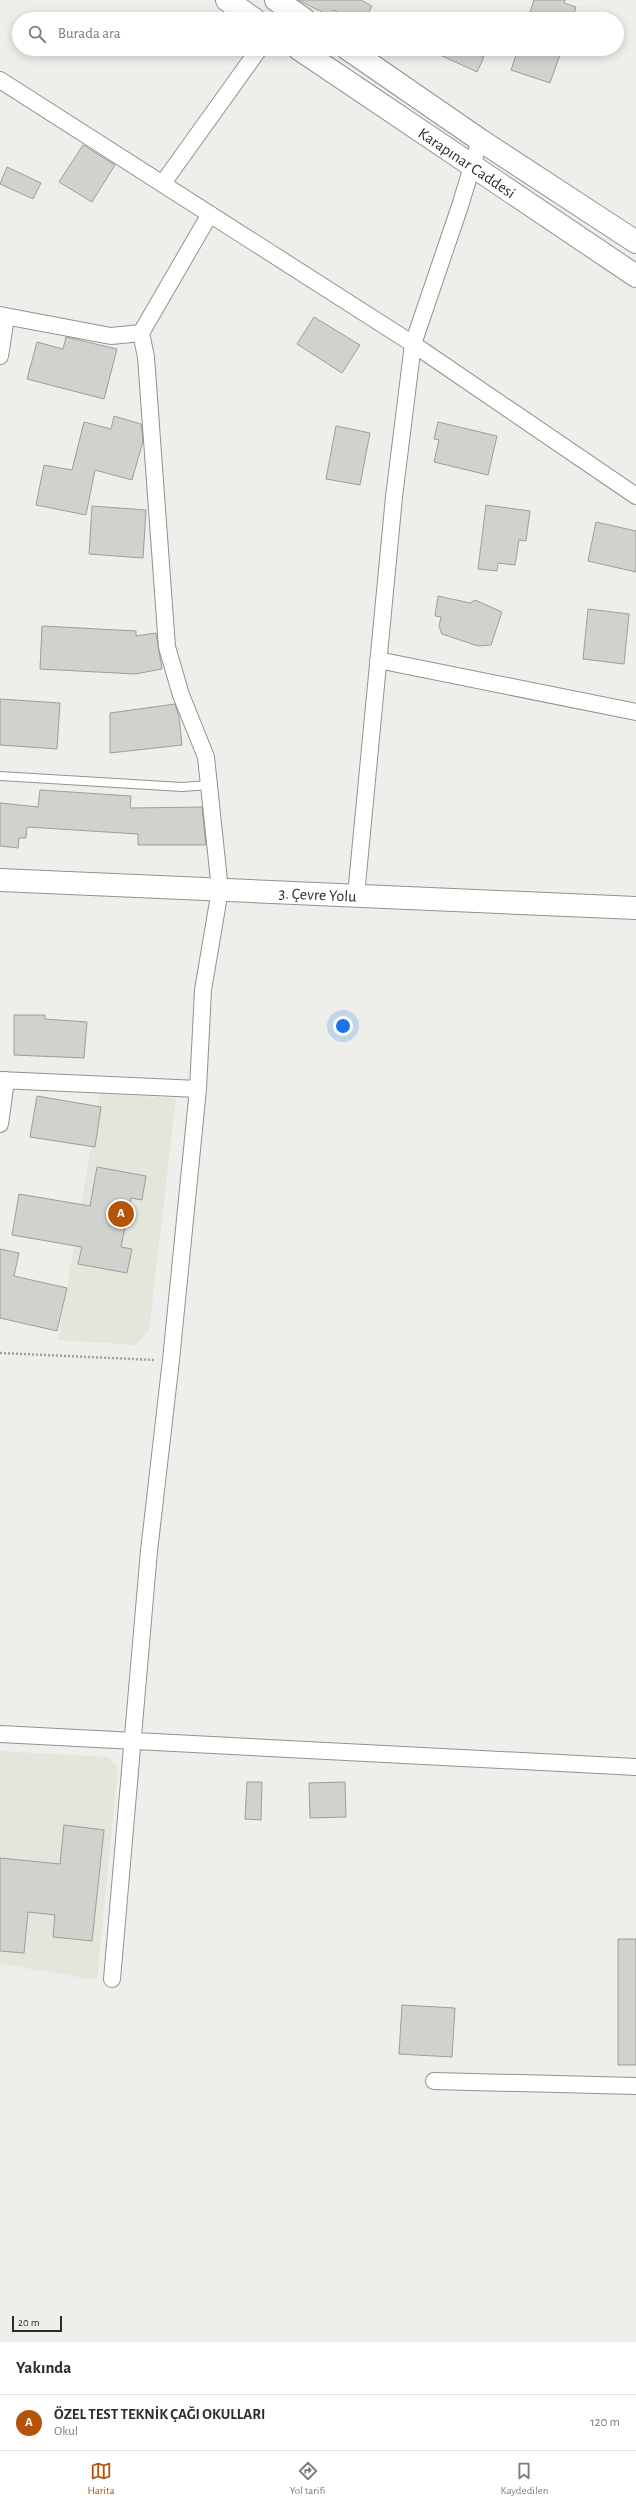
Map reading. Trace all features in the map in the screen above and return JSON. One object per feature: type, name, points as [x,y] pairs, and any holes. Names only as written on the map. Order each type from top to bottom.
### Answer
[{"type":"main road","points":[[227,0],[244,12]]},
{"type":"main road","points":[[276,0],[294,12]]},
{"type":"main road","name":"Karapınar Caddesi","points":[[309,56],[636,276]]},
{"type":"main road","name":"Karapınar Caddesi","points":[[358,56],[480,140],[636,242]]},
{"type":"main road","name":"3. Çevre Yolu","points":[[0,880],[636,908]]},
{"type":"street","points":[[163,183],[254,56]]},
{"type":"street","points":[[0,80],[413,344],[636,496]]},
{"type":"street","points":[[356,895],[394,497],[413,344],[460,206],[471,165],[480,140]]},
{"type":"street","points":[[112,1979],[149,1551],[171,1360],[198,1089],[203,990],[220,890],[206,757],[181,695],[167,647],[146,357],[141,333],[210,214]]},
{"type":"street","points":[[0,356],[3,316],[111,336],[141,333]]},
{"type":"street","points":[[378,660],[636,712]]},
{"type":"street","points":[[0,1124],[3,1080],[198,1089]]},
{"type":"street","points":[[0,1734],[636,1767]]},
{"type":"street","points":[[434,2080],[636,2086]]},
{"type":"lane","points":[[0,776],[182,787],[210,785]]},
{"type":"path","points":[[0,1353],[171,1360]]},
{"type":"shaded area","points":[[100,1094],[176,1098],[149,1330],[135,1345],[58,1340]]},
{"type":"shaded area","points":[[0,1751],[107,1757],[118,1767],[97,1980],[0,1964]]},
{"type":"building","points":[[298,0],[361,0],[372,6],[369,12],[337,12],[333,10],[332,12],[322,12]]},
{"type":"building","points":[[534,0],[565,0],[564,3],[576,7],[574,12],[530,12]]},
{"type":"building","points":[[442,56],[482,56],[484,57],[477,72]]},
{"type":"building","points":[[516,56],[560,56],[550,83],[511,70]]},
{"type":"building","points":[[83,145],[115,165],[92,202],[59,182]]},
{"type":"building","points":[[7,167],[41,183],[33,199],[0,184]]},
{"type":"building","points":[[314,317],[360,345],[342,373],[297,344]]},
{"type":"building","points":[[66,337],[117,349],[104,399],[27,379],[37,342],[63,349]]},
{"type":"building","points":[[114,416],[141,424],[143,441],[132,480],[95,470],[86,515],[36,505],[44,465],[72,470],[84,422],[111,429]]},
{"type":"building","points":[[438,422],[497,436],[488,475],[434,462],[439,440],[434,439]]},
{"type":"building","points":[[336,426],[370,433],[360,485],[326,479]]},
{"type":"building","points":[[486,505],[530,511],[526,541],[519,540],[515,565],[498,563],[497,571],[478,569]]},
{"type":"building","points":[[92,506],[146,510],[143,558],[89,554]]},
{"type":"building","points":[[596,522],[636,531],[636,572],[588,561]]},
{"type":"building","points":[[438,596],[470,603],[475,600],[502,612],[491,645],[478,646],[442,634],[439,626],[441,617],[435,616]]},
{"type":"building","points":[[588,609],[629,614],[624,664],[583,659]]},
{"type":"building","points":[[42,626],[136,631],[136,636],[156,633],[162,669],[135,674],[40,669]]},
{"type":"building","points":[[0,699],[60,703],[57,749],[0,745]]},
{"type":"building","points":[[175,704],[179,717],[182,745],[110,753],[110,713]]},
{"type":"building","points":[[40,790],[131,796],[130,808],[202,807],[206,845],[138,845],[138,834],[27,827],[26,838],[19,838],[18,848],[0,846],[0,803],[38,807]]},
{"type":"building","points":[[14,1015],[45,1015],[45,1019],[87,1022],[84,1058],[14,1055]]},
{"type":"building","points":[[37,1096],[101,1107],[95,1147],[30,1137]]},
{"type":"building","points":[[97,1167],[146,1176],[142,1200],[131,1198],[121,1247],[132,1249],[127,1273],[78,1264],[82,1247],[12,1235],[19,1194],[90,1206]]},
{"type":"building","points":[[0,1249],[19,1253],[14,1276],[67,1288],[57,1331],[0,1318]]},
{"type":"building","points":[[247,1782],[262,1782],[261,1820],[245,1819]]},
{"type":"building","points":[[345,1782],[346,1817],[310,1818],[309,1783]]},
{"type":"building","points":[[64,1825],[104,1830],[92,1941],[53,1937],[55,1915],[28,1912],[24,1953],[0,1951],[0,1858],[60,1864]]},
{"type":"building","points":[[618,1939],[636,1939],[636,2065],[618,2065]]},
{"type":"building","points":[[402,2005],[455,2008],[452,2057],[399,2054]]},
{"type":"place","name":"ÖZEL TEST TEKNİK ÇAĞI OKULLARI","points":[[121,1214]]}]
